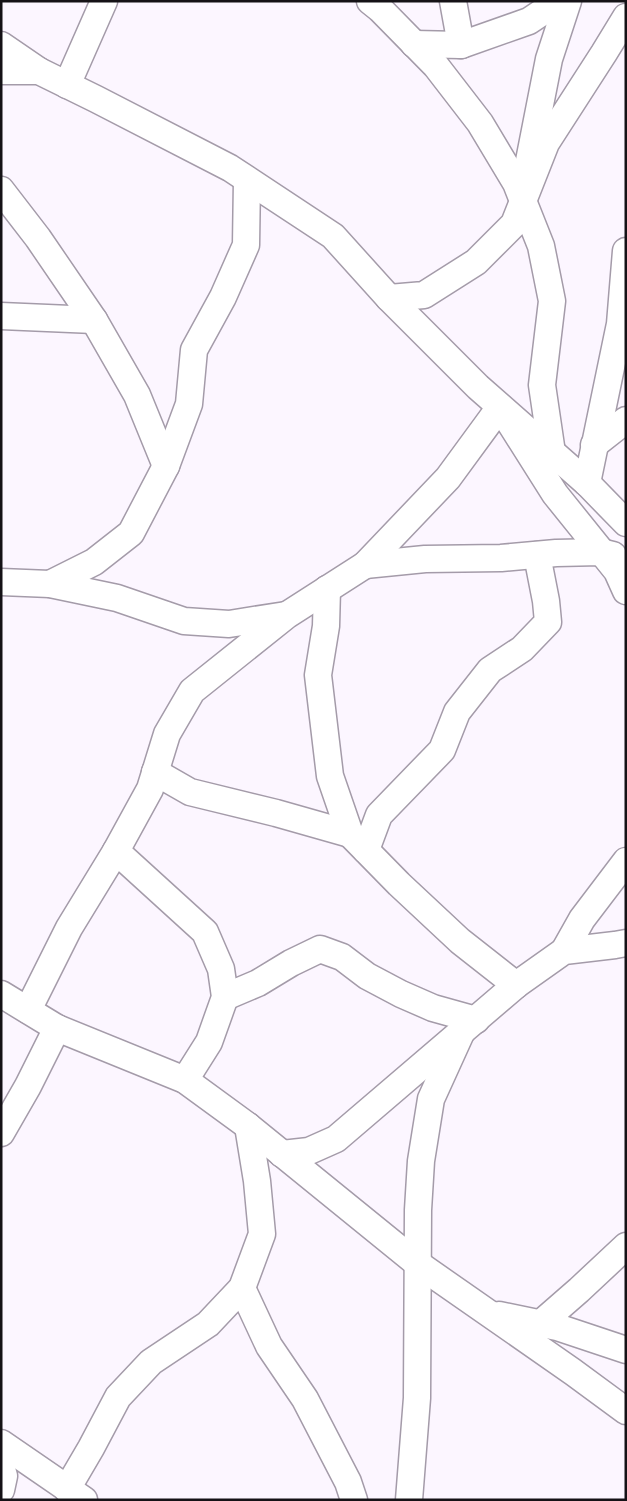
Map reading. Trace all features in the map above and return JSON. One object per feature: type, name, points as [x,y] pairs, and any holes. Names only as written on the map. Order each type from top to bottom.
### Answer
[{"type":"street","points":[[67,85],[104,1]]},
{"type":"street","points":[[370,1],[436,66],[480,123],[516,183],[542,246],[552,301],[542,385],[552,453]]},
{"type":"street","points":[[453,1],[461,45]]},
{"type":"street","points":[[414,44],[461,45],[529,21],[559,1]]},
{"type":"street","points":[[523,201],[549,60],[568,1]]},
{"type":"street","points":[[389,298],[424,295],[476,262],[514,224],[546,143],[626,17]]},
{"type":"street","points":[[1,45],[39,71],[230,168],[333,236],[389,298],[478,387],[586,483],[626,523]]},
{"type":"street","points":[[1,71],[39,71]]},
{"type":"street","points":[[50,584],[94,562],[131,533],[166,466],[189,404],[194,350],[223,297],[246,246],[247,180]]},
{"type":"street","points":[[1,190],[38,238],[94,320],[137,395],[166,466]]},
{"type":"street","points":[[586,483],[620,324],[626,251]]},
{"type":"street","points":[[1,316],[94,320]]},
{"type":"street","points":[[500,407],[555,494],[614,555],[617,571],[626,591]]},
{"type":"street","points":[[28,1010],[69,928],[116,851],[150,789],[167,734],[192,691],[287,614],[364,565],[448,478],[500,407]]},
{"type":"street","points":[[594,445],[626,420]]},
{"type":"street","points":[[364,565],[425,559],[501,558],[556,553],[614,555]]},
{"type":"street","points":[[358,842],[379,816],[442,750],[457,712],[490,670],[522,649],[548,622],[537,555]]},
{"type":"street","points":[[1,582],[50,584],[117,598],[184,621],[229,624],[287,614]]},
{"type":"street","points":[[327,589],[326,626],[318,676],[330,776],[358,842],[399,884],[460,941],[516,985]]},
{"type":"street","points":[[155,772],[190,792],[276,813],[358,842]]},
{"type":"street","points":[[116,851],[205,932],[221,969],[225,997],[209,1042],[185,1080]]},
{"type":"street","points":[[282,1154],[309,1151],[336,1139],[516,985],[564,951],[582,919],[626,861]]},
{"type":"street","points":[[564,951],[615,946],[626,942]]},
{"type":"street","points":[[225,997],[258,983],[291,963],[320,949],[342,957],[367,976],[400,994],[469,1026]]},
{"type":"street","points":[[1,994],[57,1028],[185,1080],[248,1126],[418,1264],[626,1410]]},
{"type":"street","points":[[409,1500],[417,1398],[418,1210],[421,1161],[431,1098],[469,1026]]},
{"type":"street","points":[[1,1134],[57,1028]]},
{"type":"street","points":[[1,1443],[76,1494],[91,1448],[118,1397],[151,1362],[208,1324],[242,1288],[262,1234],[257,1181],[248,1126]]},
{"type":"street","points":[[540,1324],[580,1290],[626,1246]]},
{"type":"street","points":[[242,1288],[269,1346],[305,1398],[348,1482],[354,1500]]},
{"type":"street","points":[[488,1313],[557,1327],[626,1350]]},
{"type":"street","points":[[1,1466],[4,1476],[1,1490]]}]
